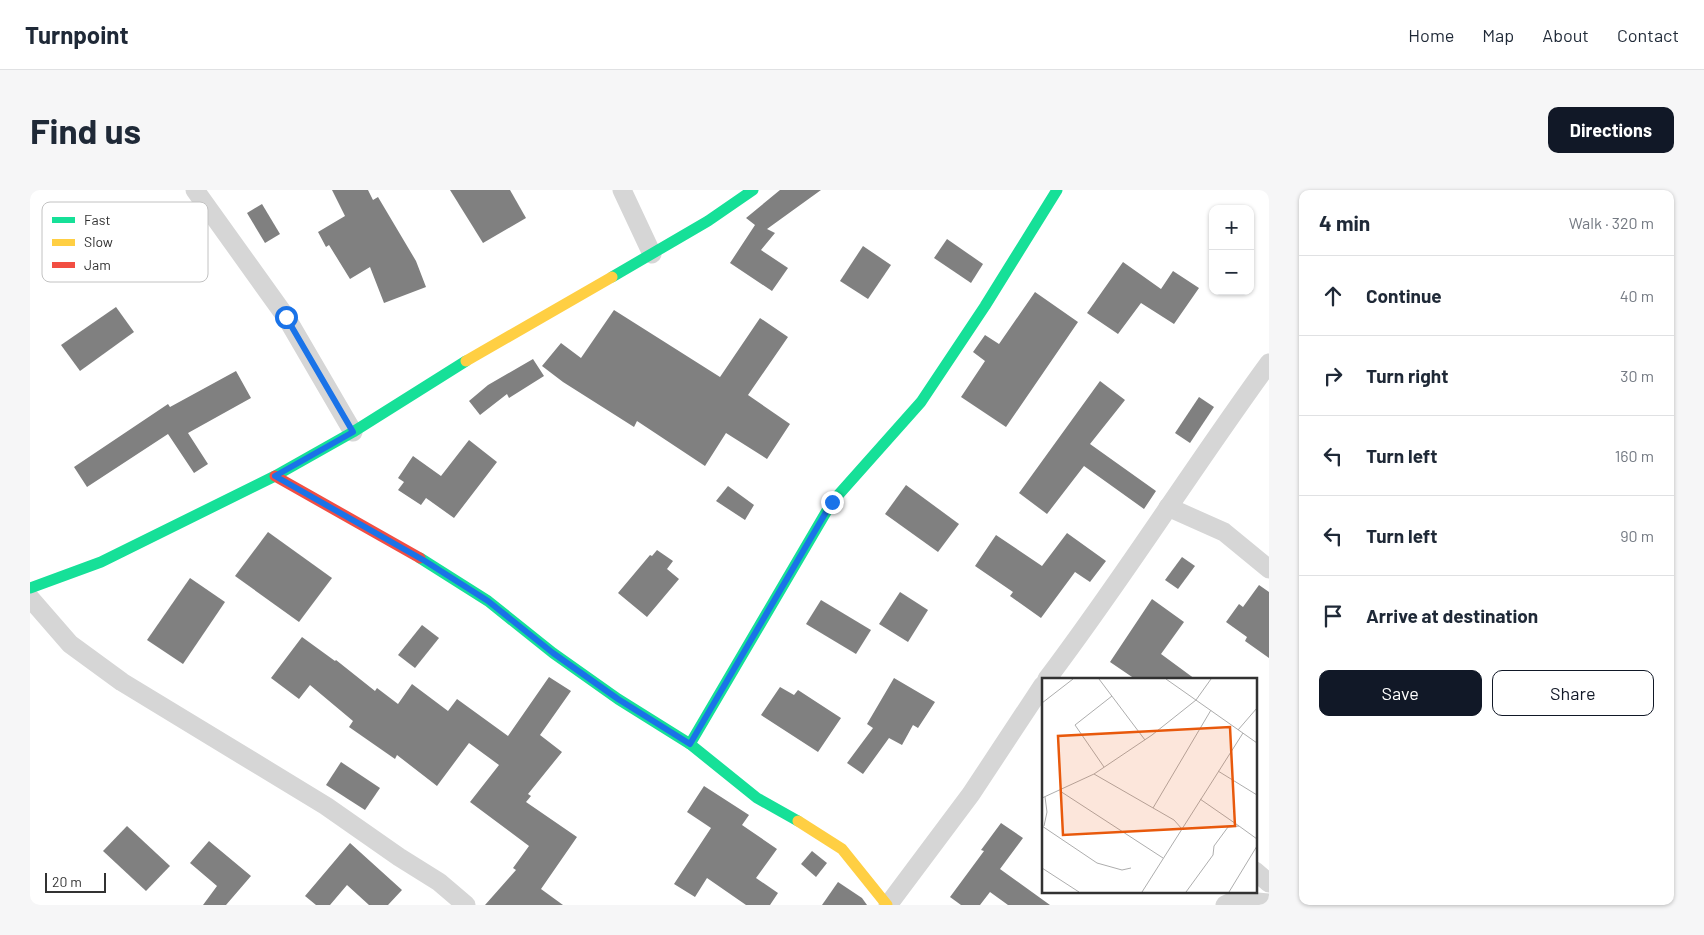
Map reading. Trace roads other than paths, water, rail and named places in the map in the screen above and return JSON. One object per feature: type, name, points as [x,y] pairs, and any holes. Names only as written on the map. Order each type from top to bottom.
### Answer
[{"type":"street","points":[[195,190],[204,202]]},
{"type":"street","points":[[622,190],[652,254]]},
{"type":"street","points":[[30,588],[101,562],[275,476],[353,432],[466,362],[708,221],[752,190]]},
{"type":"street","points":[[690,744],[832,502],[921,402],[985,306],[1057,190]]},
{"type":"street","points":[[208,208],[286,317],[353,432]]},
{"type":"street","points":[[1048,678],[1082,632],[1221,428],[1269,363]]},
{"type":"street","points":[[275,476],[425,561],[488,601],[562,659],[618,699],[690,744],[757,798],[831,840],[842,849],[888,905],[1036,706],[1042,688]]},
{"type":"street","points":[[1168,507],[1224,532],[1269,569]]},
{"type":"street","points":[[30,598],[70,644],[122,682],[326,806],[399,857],[439,882],[466,905]]},
{"type":"street","points":[[1256,872],[1269,883]]},
{"type":"street","points":[[1225,905],[1236,900],[1269,903]]}]
